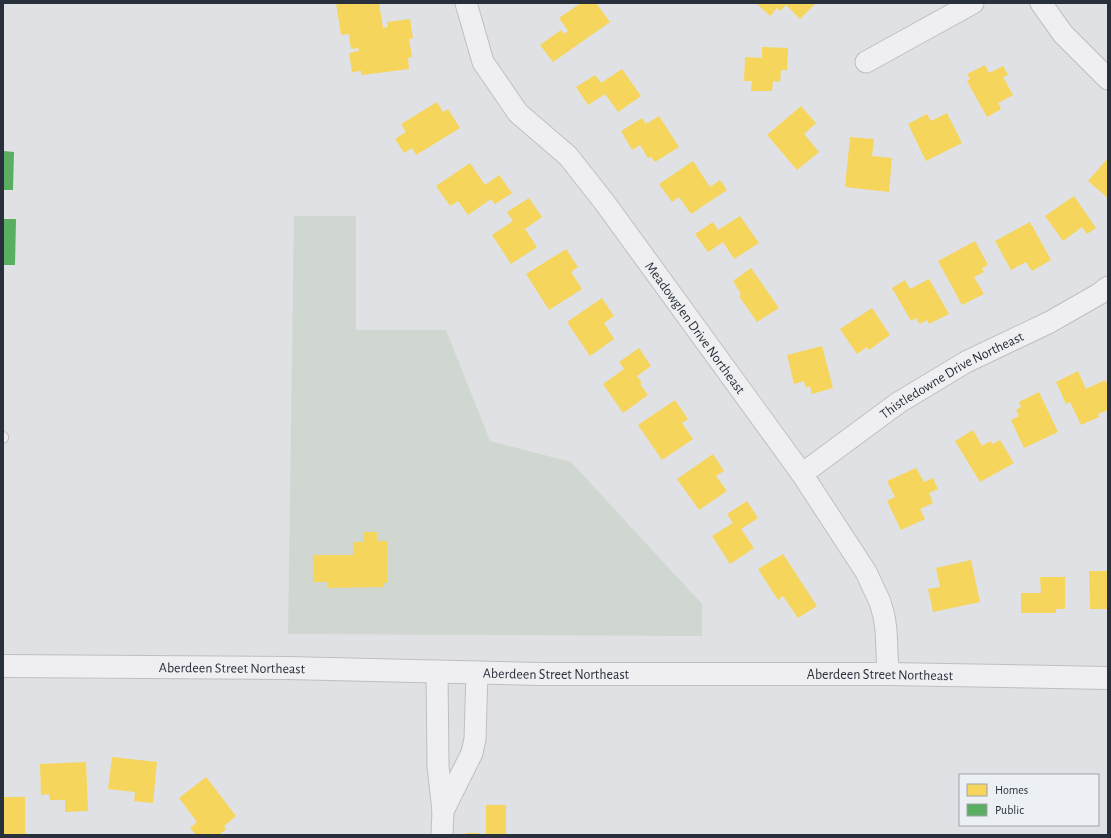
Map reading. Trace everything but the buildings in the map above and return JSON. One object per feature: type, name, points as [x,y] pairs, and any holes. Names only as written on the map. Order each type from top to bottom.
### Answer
[{"type":"street","name":"Meadowglen Drive Northeast","points":[[466,3],[483,62],[518,113],[568,156],[600,197],[802,474],[866,572],[880,602],[884,616],[888,674]]},
{"type":"street","points":[[866,62],[973,3]]},
{"type":"street","points":[[1041,3],[1063,34],[1108,79]]},
{"type":"street","name":"Thistledowne Drive Northeast","points":[[802,474],[898,403],[966,362],[1050,322],[1100,294],[1108,287]]},
{"type":"street","name":"Aberdeen Street Northeast","points":[[3,666],[287,668],[541,674],[888,674],[1108,678]]},
{"type":"street","points":[[437,671],[438,766],[443,811],[442,835]]},
{"type":"street","points":[[443,811],[472,753],[475,739],[477,672]]},
{"type":"shaded area","points":[[294,216],[356,216],[356,330],[446,330],[490,441],[571,462],[702,604],[702,636],[288,634]]}]
